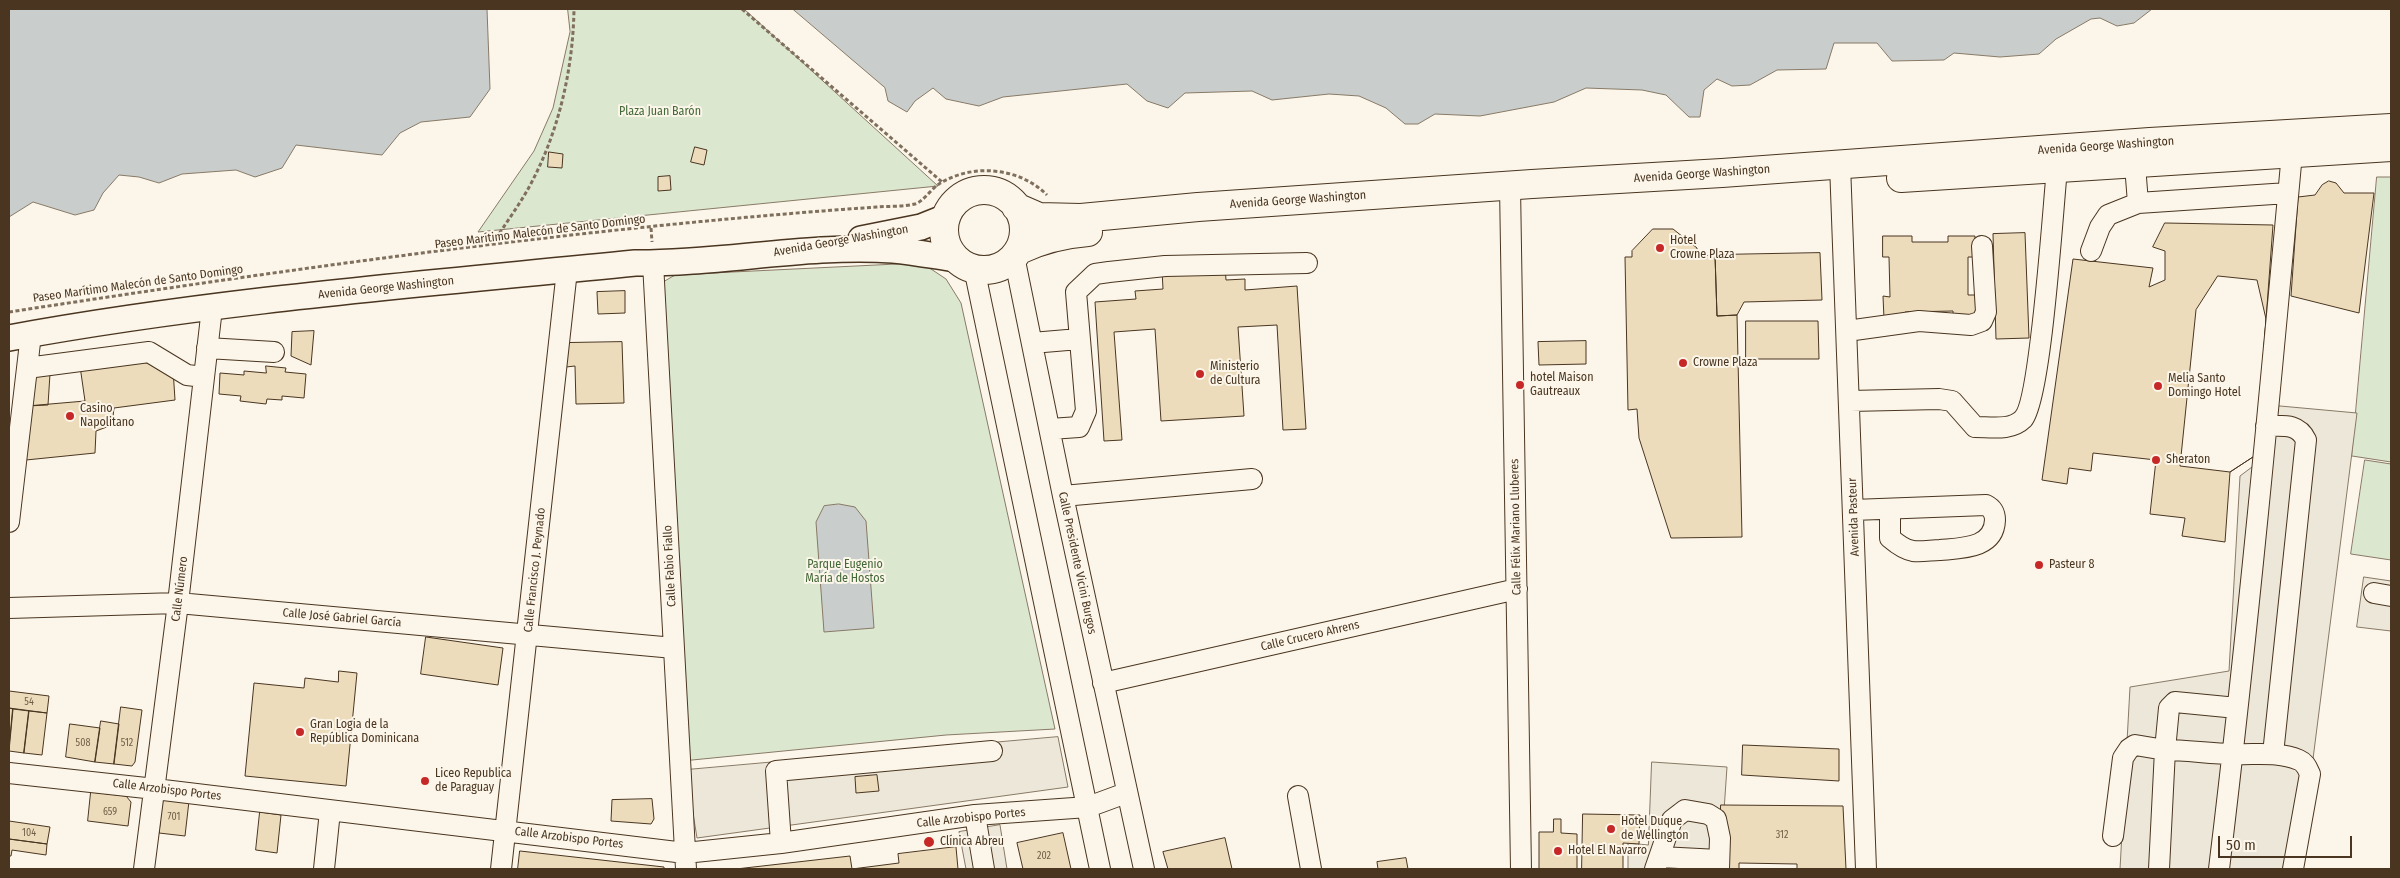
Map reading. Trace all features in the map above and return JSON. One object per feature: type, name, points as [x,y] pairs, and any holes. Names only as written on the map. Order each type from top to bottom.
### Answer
[{"type":"highway","name":"Avenida George Washington","points":[[1841,173],[2057,169],[2135,165],[2291,144],[2391,128]]},
{"type":"highway","name":"Avenida George Washington","points":[[1016,207],[1040,218],[1081,218],[1198,207],[1510,193],[2291,144],[2391,148]]},
{"type":"highway","points":[[982,190],[1001,194],[1016,207],[1024,228],[1016,253],[1008,262],[992,269],[965,264],[946,243],[944,235],[946,218],[956,202],[972,192],[982,190]]},
{"type":"highway","name":"Avenida George Washington","points":[[1016,253],[1038,240],[1062,234],[1510,193]]},
{"type":"main road","name":"Avenida George Washington","points":[[765,254],[891,234],[921,227],[946,218]]},
{"type":"main road","name":"Avenida George Washington","points":[[20,336],[212,308],[445,281],[765,254],[892,250],[965,264]]},
{"type":"street","points":[[2219,869],[2233,754],[2266,426],[2291,144]]},
{"type":"street","points":[[2135,165],[2138,203]]},
{"type":"street","points":[[1850,401],[1939,399],[1952,401],[1975,427],[2004,428],[2016,424],[2024,418],[2037,368],[2057,169]]},
{"type":"street","name":"Avenida Pasteur","points":[[1841,173],[1866,869]]},
{"type":"street","name":"Calle Félix Mariano Lluberes","points":[[1510,193],[1518,589],[1521,869]]},
{"type":"street","points":[[2091,250],[2100,227],[2108,214],[2138,203],[2288,193]]},
{"type":"street","points":[[1847,331],[1919,321],[1971,325],[1982,321],[1986,312],[1982,246]]},
{"type":"street","name":"Calle Presidente Vicini Burgos","points":[[1016,253],[1062,496],[1144,869]]},
{"type":"street","name":"Calle Fabio Fiallo","points":[[653,263],[685,861]]},
{"type":"street","points":[[1050,429],[1079,427],[1083,422],[1086,412],[1076,292],[1096,274],[1165,266],[1307,263]]},
{"type":"street","points":[[965,264],[1088,807],[1100,869]]},
{"type":"street","name":"Calle Francisco J. Peynado","points":[[502,869],[566,270]]},
{"type":"street","name":"Calle Número","points":[[144,869],[178,603],[212,308]]},
{"type":"street","points":[[9,522],[16,393],[27,368],[20,336]]},
{"type":"street","points":[[1032,343],[1079,339]]},
{"type":"street","points":[[207,348],[274,352]]},
{"type":"street","points":[[27,368],[149,352],[187,375],[204,377]]},
{"type":"street","points":[[2266,426],[2296,427],[2302,432],[2306,440],[2273,754]]},
{"type":"street","points":[[1062,496],[1252,479]]},
{"type":"street","points":[[1854,510],[1986,505],[1991,508],[1995,516],[1995,526],[1983,542],[1971,548],[1913,552],[1899,546],[1890,538],[1890,509]]},
{"type":"street","name":"Calle Crucero Ahrens","points":[[1103,683],[1518,589]]},
{"type":"street","name":"Calle José Gabriel García","points":[[9,608],[178,603],[674,648]]},
{"type":"street","points":[[2159,869],[2168,708],[2175,702],[2237,708]]},
{"type":"street","points":[[2113,836],[2123,758],[2129,749],[2135,746],[2165,750],[2233,754],[2273,754],[2300,760],[2306,764],[2310,774],[2293,869]]},
{"type":"street","points":[[781,843],[776,771],[992,751]]},
{"type":"street","name":"Calle Arzobispo Portes","points":[[9,773],[155,788],[330,811],[506,830],[685,861],[781,843],[975,815],[1088,807],[1126,793]]},
{"type":"street","points":[[1298,796],[1311,869]]},
{"type":"street","points":[[1685,810],[1708,814],[1716,819],[1720,838],[1719,865],[1657,863],[1672,820],[1685,810]]},
{"type":"street","points":[[324,869],[330,811]]},
{"type":"street","points":[[975,815],[984,869]]},
{"type":"path","points":[[492,244],[524,195],[548,144],[565,91],[574,36],[574,9]]},
{"type":"path","points":[[742,9],[942,182]]},
{"type":"path","name":"Paseo Marítimo Malecón de Santo Domingo","points":[[9,312],[210,281],[492,244],[797,212],[917,204],[942,182],[962,174],[982,170],[1003,172],[1023,178],[1041,189],[1051,199]]},
{"type":"green space","name":"Plaza Juan Barón","points":[[568,9],[744,9],[938,186],[478,232],[534,151],[553,108],[570,32]]},
{"type":"green space","points":[[2377,177],[2391,177],[2391,462],[2352,456]]},
{"type":"green space","name":"Parque Eugenio María de Hostos","points":[[922,263],[946,279],[961,303],[1055,729],[946,735],[682,761],[663,282],[675,275]]},
{"type":"green space","points":[[2365,460],[2391,464],[2391,560],[2351,554]]},
{"type":"shaded area","points":[[9,9],[487,9],[490,89],[470,117],[421,122],[400,133],[382,155],[296,145],[282,168],[255,177],[236,170],[182,174],[159,183],[139,177],[119,175],[103,193],[94,210],[75,215],[33,202],[9,217]]},
{"type":"shaded area","points":[[793,9],[2152,9],[2134,23],[2117,26],[2100,18],[2091,19],[2056,39],[2039,54],[2000,57],[1954,53],[1944,60],[1892,61],[1877,43],[1834,43],[1826,69],[1777,70],[1750,85],[1732,86],[1717,79],[1704,90],[1700,117],[1689,117],[1666,95],[1642,90],[1586,88],[1554,102],[1480,116],[1435,114],[1418,124],[1405,124],[1386,108],[1359,96],[1329,94],[1272,100],[1252,91],[1185,93],[1168,108],[1147,101],[1127,84],[1003,97],[979,106],[946,99],[933,88],[915,101],[907,112],[888,101],[885,88]]},
{"type":"shaded area","points":[[2269,405],[2357,413],[2299,869],[2120,869],[2130,687],[2229,671],[2240,476],[2264,458]]},
{"type":"shaded area","points":[[839,504],[855,507],[866,521],[874,628],[824,632],[816,522],[824,506]]},
{"type":"shaded area","points":[[2364,577],[2391,581],[2391,631],[2357,627]]},
{"type":"shaded area","points":[[1058,737],[1068,787],[697,838],[686,770]]},
{"type":"shaded area","points":[[1652,762],[1727,767],[1720,869],[1628,869],[1628,843],[1648,845]]},
{"type":"shaded area","points":[[1000,825],[1007,869],[966,869],[959,832]]},
{"type":"building","points":[[695,147],[707,150],[704,165],[691,162]]},
{"type":"building","points":[[549,152],[563,154],[562,168],[548,167]]},
{"type":"building","points":[[670,176],[671,190],[658,191],[658,177]]},
{"type":"building","points":[[2329,181],[2336,183],[2344,193],[2374,193],[2359,313],[2291,296],[2298,197],[2315,195],[2322,185]]},
{"type":"building","name":"Melia Santo Domingo Hotel","points":[[2165,223],[2273,225],[2256,455],[2230,472],[2225,542],[2182,536],[2185,518],[2150,514],[2156,460],[2093,453],[2091,471],[2069,468],[2067,484],[2042,480],[2073,259],[2153,268],[2149,287],[2165,280],[2165,251],[2153,247]]},
{"type":"building","name":"Crowne Plaza","points":[[1653,229],[1673,229],[1697,248],[1697,256],[1715,255],[1717,316],[1737,315],[1742,537],[1671,538],[1639,438],[1637,409],[1628,410],[1625,257],[1632,257],[1632,251]]},
{"type":"building","points":[[2025,233],[2029,338],[1996,339],[1993,234]]},
{"type":"building","points":[[1883,236],[1912,236],[1912,242],[1948,242],[1948,236],[1975,236],[1975,257],[1968,257],[1968,295],[1976,295],[1976,317],[1953,318],[1953,311],[1905,312],[1905,318],[1884,319],[1883,296],[1890,297],[1889,257],[1883,257]]},
{"type":"building","points":[[1820,253],[1822,300],[1744,302],[1737,315],[1717,316],[1715,255]]},
{"type":"building","name":"Ministerio de Cultura","points":[[1225,266],[1226,280],[1245,279],[1245,290],[1297,286],[1306,429],[1283,430],[1277,325],[1238,327],[1244,416],[1161,421],[1155,329],[1114,332],[1122,440],[1104,441],[1095,302],[1136,299],[1135,291],[1163,289],[1162,270]]},
{"type":"building","points":[[2218,276],[2257,280],[2266,319],[2256,455],[2230,472],[2180,466],[2196,310]]},
{"type":"building","points":[[625,291],[625,313],[598,314],[597,292]]},
{"type":"building","points":[[1746,321],[1818,321],[1819,359],[1746,359]]},
{"type":"building","points":[[314,331],[311,365],[291,356],[292,332]]},
{"type":"building","points":[[1586,341],[1586,364],[1539,365],[1538,342]]},
{"type":"building","points":[[622,342],[624,403],[576,404],[575,366],[566,367],[565,343]]},
{"type":"building","name":"Casino Napolitano","points":[[140,356],[173,369],[175,400],[114,408],[112,425],[96,431],[95,453],[26,460],[27,406],[85,401],[80,366]]},
{"type":"building","points":[[266,366],[286,368],[285,372],[306,374],[304,398],[282,396],[282,400],[267,399],[266,404],[240,401],[241,396],[219,394],[220,373],[244,375],[244,371],[266,373]]},
{"type":"building","points":[[50,374],[48,405],[27,406],[30,376]]},
{"type":"building","points":[[426,637],[503,648],[498,685],[421,674]]},
{"type":"building","name":"Gran Logia de la República Dominicana","points":[[339,671],[357,673],[346,786],[245,776],[254,683],[304,688],[305,678],[338,682]]},
{"type":"building","points":[[9,691],[49,696],[47,713],[9,708]]},
{"type":"building","points":[[121,707],[142,710],[135,762],[132,766],[114,764]]},
{"type":"building","points":[[9,708],[13,709],[9,751]]},
{"type":"building","points":[[13,709],[29,711],[24,753],[9,751]]},
{"type":"building","points":[[29,711],[47,713],[42,755],[24,753]]},
{"type":"building","points":[[101,721],[119,724],[114,764],[95,762]]},
{"type":"building","points":[[70,724],[100,728],[95,762],[66,757]]},
{"type":"building","points":[[1743,745],[1839,749],[1839,781],[1742,775]]},
{"type":"building","points":[[877,775],[879,791],[856,793],[855,777]]},
{"type":"building","points":[[91,792],[126,796],[131,802],[128,826],[88,821]]},
{"type":"building","points":[[167,799],[189,801],[185,836],[159,833],[162,802]]},
{"type":"building","points":[[652,799],[654,819],[651,824],[611,821],[612,800]]},
{"type":"building","points":[[1721,805],[1843,806],[1846,869],[1797,869],[1797,864],[1739,863],[1739,869],[1719,869]]},
{"type":"building","points":[[260,812],[281,815],[277,853],[256,850]]},
{"type":"building","name":"Hotel Duque de Wellington","points":[[1583,814],[1640,815],[1639,844],[1623,843],[1623,869],[1582,869]]},
{"type":"building","name":"Hotel El Navarro","points":[[1554,819],[1561,819],[1561,833],[1577,834],[1577,869],[1539,869],[1539,832],[1553,832]]},
{"type":"building","points":[[9,821],[50,827],[47,844],[9,839]]},
{"type":"building","points":[[1063,833],[1071,869],[1023,869],[1017,843]]},
{"type":"building","points":[[1225,838],[1232,869],[1168,869],[1163,852]]},
{"type":"building","points":[[9,839],[47,844],[46,855],[12,850],[11,856],[9,856]]},
{"type":"building","points":[[956,847],[958,869],[852,869],[899,863],[898,854]]},
{"type":"building","points":[[520,851],[664,867],[664,869],[518,869]]},
{"type":"building","points":[[850,856],[852,869],[736,869]]},
{"type":"building","points":[[1406,858],[1408,869],[1378,869],[1377,862]]},
{"type":"place","name":"Hotel Crowne Plaza","points":[[1660,248]]},
{"type":"place","name":"Crowne Plaza","points":[[1683,363]]},
{"type":"place","name":"Ministerio de Cultura","points":[[1200,374]]},
{"type":"place","name":"hotel Maison Gautreaux","points":[[1520,385]]},
{"type":"place","name":"Melia Santo Domingo Hotel","points":[[2158,386]]},
{"type":"place","name":"Casino Napolitano","points":[[70,416]]},
{"type":"place","name":"Sheraton","points":[[2156,460]]},
{"type":"place","name":"Pasteur 8","points":[[2039,565]]},
{"type":"place","name":"Gran Logia de la República Dominicana","points":[[300,732]]},
{"type":"place","name":"Liceo Republica de Paraguay","points":[[425,781]]},
{"type":"place","name":"Hotel Duque de Wellington","points":[[1611,829]]},
{"type":"place","name":"Clínica Abreu","points":[[929,842]]},
{"type":"place","name":"Hotel El Navarro","points":[[1558,851]]}]
